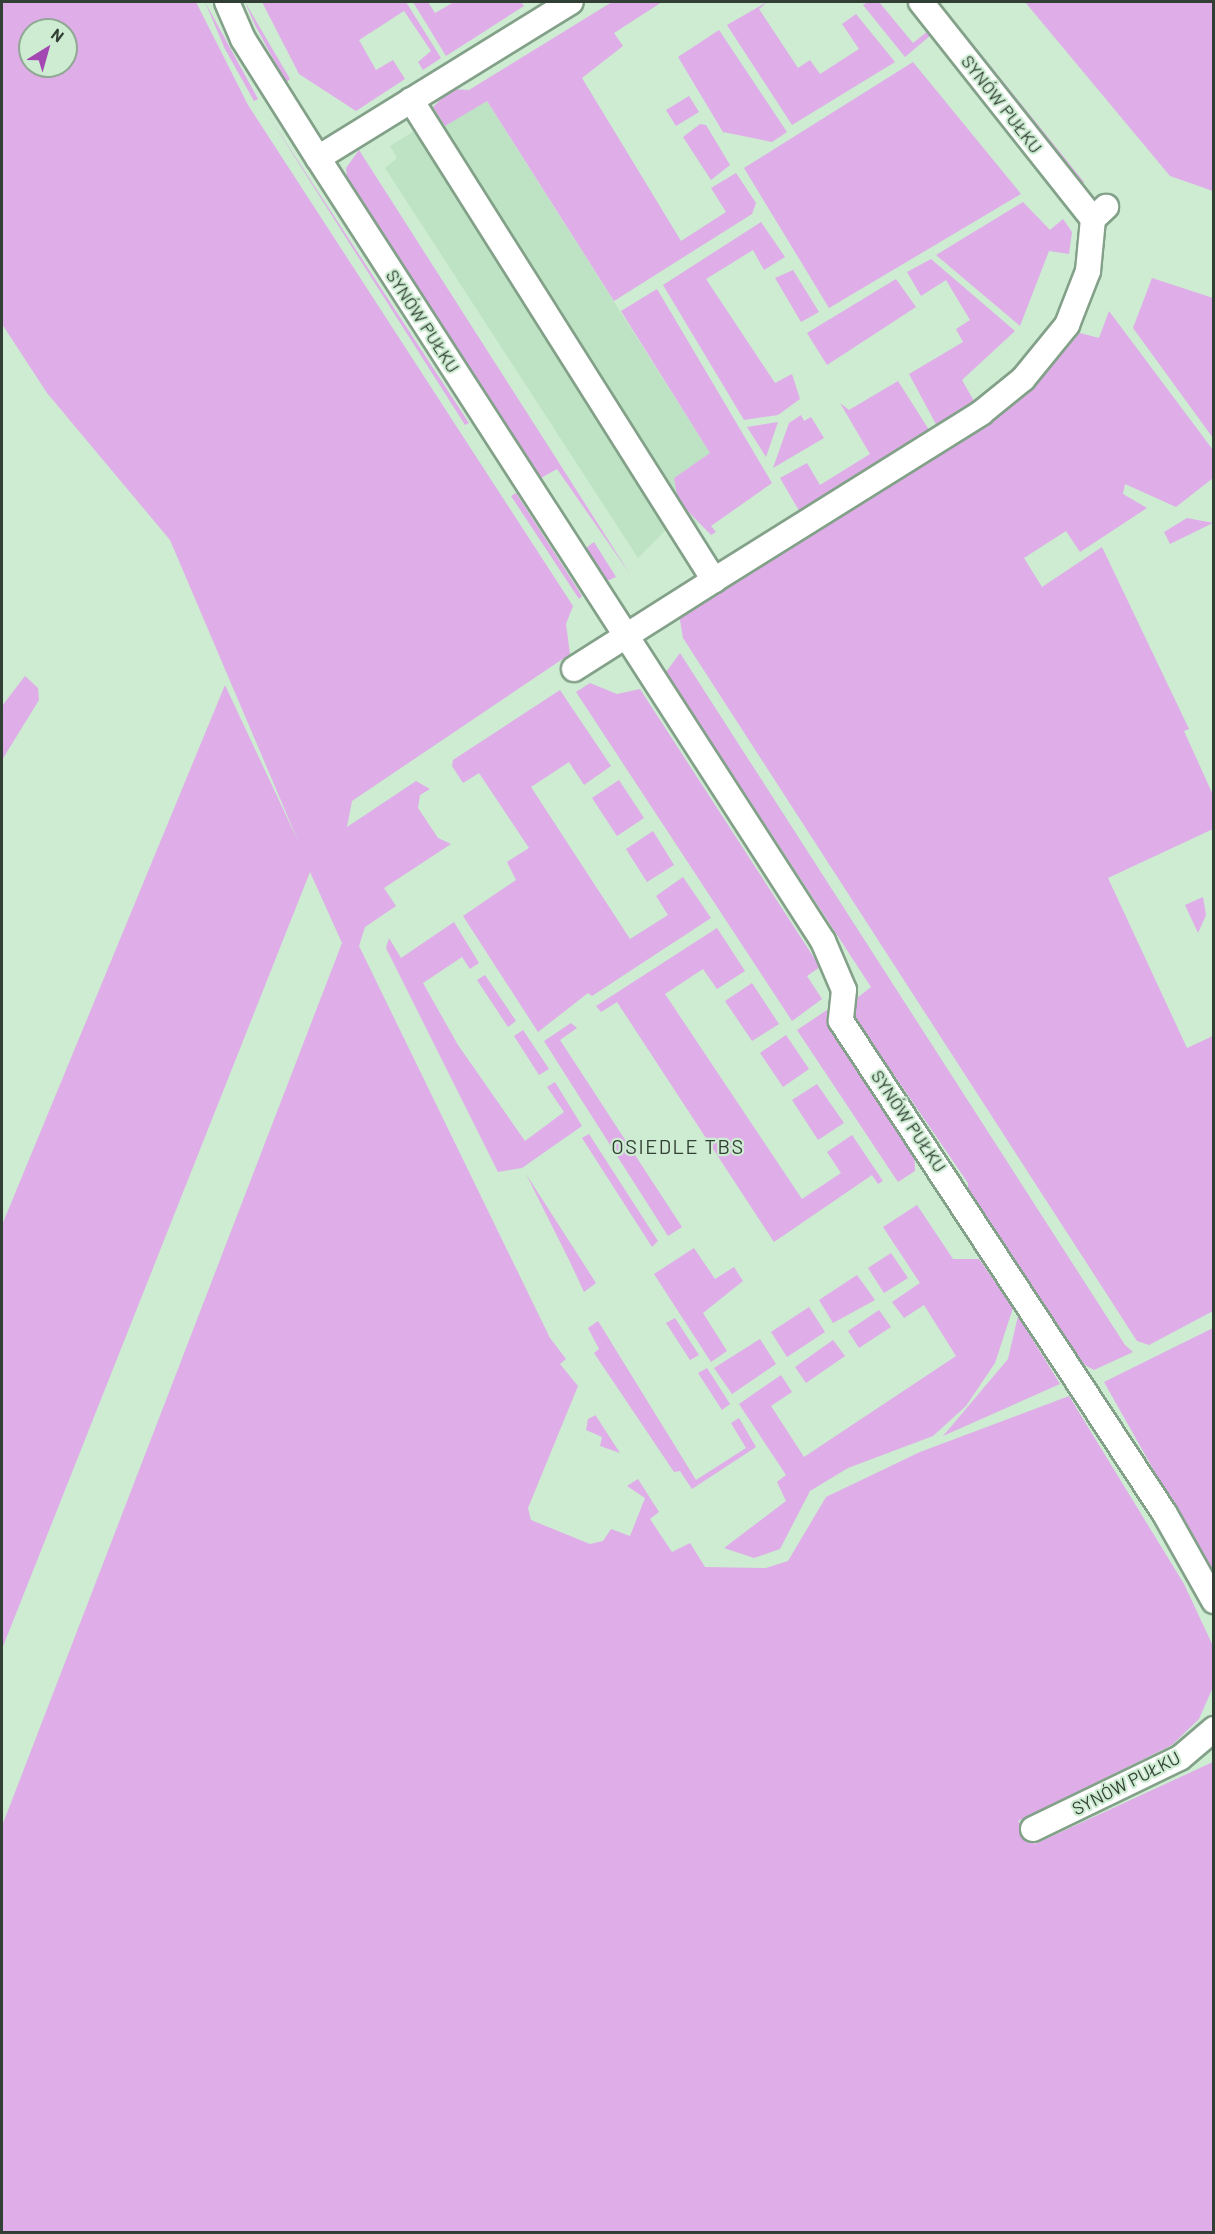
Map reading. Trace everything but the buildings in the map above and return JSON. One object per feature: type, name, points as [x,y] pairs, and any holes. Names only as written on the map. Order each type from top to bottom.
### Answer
[{"type":"street","name":"SYNÓW PUŁKU","points":[[227,2],[243,39],[318,158],[834,960],[844,990],[841,1021],[1166,1514],[1214,1601]]},
{"type":"street","points":[[318,158],[571,2]]},
{"type":"street","name":"SYNÓW PUŁKU","points":[[714,580],[981,413],[1023,379],[1053,346],[1076,304],[1093,244],[1094,211],[921,2]]},
{"type":"street","points":[[411,100],[714,580],[574,669]]},
{"type":"street","name":"SYNÓW PUŁKU","points":[[1033,1829],[1180,1758],[1214,1729]]},
{"type":"shaded area","points":[[2,2],[196,2],[248,105],[573,606],[566,624],[570,654],[352,801],[347,827],[416,781],[430,789],[420,795],[418,808],[438,838],[451,844],[384,888],[396,906],[365,927],[359,946],[550,1338],[566,1359],[560,1364],[578,1386],[528,1508],[531,1520],[590,1544],[603,1541],[611,1529],[630,1536],[645,1498],[627,1486],[638,1479],[659,1512],[650,1519],[672,1552],[690,1543],[705,1567],[766,1568],[788,1561],[826,1497],[920,1452],[1069,1396],[1184,1584],[1213,1646],[1213,1687],[1199,1719],[1172,1745],[1018,1821],[1035,1844],[1213,1762],[1213,2232],[2,2232],[2,1826],[342,943],[310,872],[2,1649],[2,1225],[225,685],[299,843],[170,540],[47,393],[2,324]]},
{"type":"shaded area","points":[[205,2],[258,99],[254,101],[225,49]]},
{"type":"shaded area","points":[[245,2],[290,79],[286,83],[255,25]]},
{"type":"shaded area","points":[[262,2],[406,2],[441,58],[423,70],[418,62],[431,51],[404,11],[359,40],[376,70],[393,60],[405,79],[356,111],[299,74]]},
{"type":"shaded area","points":[[413,2],[428,2],[435,13],[454,2],[521,2],[524,6],[446,56]]},
{"type":"shaded area","points":[[612,2],[662,2],[614,33],[623,46],[582,78],[681,241],[726,212],[711,188],[736,173],[756,203],[752,214],[614,301],[487,101],[445,126],[433,107],[451,89],[469,90]]},
{"type":"shaded area","points":[[767,2],[759,9],[798,68],[810,60],[820,74],[859,49],[842,24],[856,14],[895,62],[792,125],[727,25]]},
{"type":"shaded area","points":[[868,2],[879,2],[913,43],[928,31],[931,35],[905,57],[863,5]]},
{"type":"shaded area","points":[[1025,2],[1213,2],[1213,191],[1170,176]]},
{"type":"shaded area","points":[[957,24],[1084,182],[1081,185],[953,27]]},
{"type":"shaded area","points":[[719,30],[787,132],[772,142],[723,132],[678,57]]},
{"type":"shaded area","points":[[913,62],[1021,194],[829,308],[744,168]]},
{"type":"shaded area","points":[[689,96],[699,112],[676,126],[666,110]]},
{"type":"shaded area","points":[[486,100],[710,453],[674,478],[678,501],[699,524],[666,530],[638,558],[385,168],[397,158],[390,146],[437,117],[444,126]]},
{"type":"shaded area","points":[[268,115],[469,423],[465,425]]},
{"type":"shaded area","points":[[700,124],[706,125],[730,165],[711,180],[683,137]]},
{"type":"shaded area","points":[[359,150],[630,574],[557,469],[541,478],[347,178],[346,168]]},
{"type":"shaded area","points":[[1023,202],[1050,230],[1063,219],[1072,232],[1069,254],[1049,251],[1020,326],[936,255]]},
{"type":"shaded area","points":[[761,222],[785,257],[764,270],[753,250],[706,279],[775,383],[792,374],[800,399],[778,415],[744,420],[663,285]]},
{"type":"shaded area","points":[[931,259],[1015,331],[962,380],[974,401],[972,407],[938,428],[909,374],[963,342],[956,329],[970,320],[946,280],[921,296],[907,272]]},
{"type":"shaded area","points":[[793,270],[819,312],[801,322],[775,278]]},
{"type":"shaded area","points":[[1152,278],[1213,298],[1213,438],[1133,328]]},
{"type":"shaded area","points":[[896,279],[916,307],[827,365],[807,333]]},
{"type":"shaded area","points":[[657,289],[772,483],[711,526],[716,532],[711,535],[678,501],[674,478],[710,453],[621,311]]},
{"type":"shaded area","points":[[1109,311],[1213,450],[1213,478],[1176,507],[1125,484],[1123,494],[1147,508],[1080,552],[1066,531],[1024,558],[1042,587],[1102,547],[1189,729],[1184,731],[1213,795],[1213,829],[1108,878],[1187,1048],[1213,1036],[1213,1311],[1149,1345],[1137,1341],[683,638],[679,614],[1034,384],[1080,333],[1099,338]]},
{"type":"shaded area","points":[[898,381],[931,433],[801,514],[780,478],[807,463],[820,485],[870,454],[840,403],[849,410]]},
{"type":"shaded area","points":[[801,415],[804,421],[811,417],[824,438],[773,468],[789,423]]},
{"type":"shaded area","points":[[778,422],[766,457],[747,427]]},
{"type":"shaded area","points":[[516,493],[582,596],[579,599],[511,496]]},
{"type":"shaded area","points":[[1187,518],[1213,523],[1170,544],[1164,532]]},
{"type":"shaded area","points":[[594,542],[616,577],[607,581],[586,548]]},
{"type":"shaded area","points":[[680,653],[1125,1345],[1133,1352],[1094,1370],[1072,1358],[968,1196],[968,1183],[847,1006],[871,987],[666,672]]},
{"type":"shaded area","points":[[25,676],[38,688],[39,700],[2,760],[2,706]]},
{"type":"shaded area","points":[[590,683],[617,694],[640,689],[820,967],[807,976],[822,999],[792,1021],[576,692]]},
{"type":"shaded area","points":[[560,690],[611,766],[584,785],[569,762],[531,787],[630,939],[668,915],[656,896],[683,877],[711,918],[592,996],[588,993],[538,1032],[463,916],[516,880],[507,862],[529,848],[479,773],[463,783],[452,766],[453,760]]},
{"type":"shaded area","points":[[619,780],[644,818],[617,836],[592,798]]},
{"type":"shaded area","points":[[653,831],[674,865],[647,882],[626,849]]},
{"type":"shaded area","points":[[1203,897],[1206,915],[1198,933],[1185,905]]},
{"type":"shaded area","points":[[454,922],[479,963],[470,969],[462,957],[423,983],[458,1045],[525,1141],[564,1112],[547,1087],[555,1082],[582,1126],[522,1168],[498,1172],[386,948],[389,938],[401,958]]},
{"type":"shaded area","points":[[717,928],[745,971],[717,989],[703,969],[665,994],[802,1199],[841,1173],[827,1152],[852,1135],[883,1181],[878,1184],[872,1175],[774,1242],[617,1002],[601,1012],[596,1006]]},
{"type":"shaded area","points":[[485,975],[516,1021],[508,1027],[477,980]]},
{"type":"shaded area","points":[[752,983],[779,1024],[752,1041],[725,1001]]},
{"type":"shaded area","points":[[827,1010],[914,1142],[915,1171],[898,1182],[797,1030]]},
{"type":"shaded area","points":[[571,1023],[577,1028],[560,1040],[682,1227],[668,1236],[544,1041]]},
{"type":"shaded area","points":[[523,1030],[549,1069],[539,1075],[514,1036]]},
{"type":"shaded area","points":[[786,1035],[809,1069],[783,1087],[760,1053]]},
{"type":"shaded area","points":[[817,1084],[844,1123],[818,1140],[792,1100]]},
{"type":"shaded area","points":[[589,1134],[658,1241],[652,1247],[582,1138]]},
{"type":"shaded area","points":[[526,1174],[596,1283],[584,1292],[570,1262]]},
{"type":"shaded area","points":[[917,1205],[953,1259],[979,1259],[1013,1308],[995,1363],[966,1406],[933,1436],[848,1468],[810,1491],[780,1549],[754,1558],[724,1548],[786,1501],[777,1482],[786,1475],[739,1404],[781,1375],[792,1392],[771,1406],[804,1457],[956,1356],[924,1305],[904,1318],[892,1302],[920,1283],[883,1227]]},
{"type":"shaded area","points":[[694,1248],[715,1279],[734,1267],[743,1281],[703,1313],[727,1351],[711,1362],[654,1274]]},
{"type":"shaded area","points":[[891,1253],[908,1278],[884,1293],[868,1268]]},
{"type":"shaded area","points":[[857,1275],[875,1300],[833,1323],[819,1300]]},
{"type":"shaded area","points":[[809,1307],[825,1332],[787,1357],[771,1332]]},
{"type":"shaded area","points":[[879,1310],[891,1327],[859,1348],[848,1331]]},
{"type":"shaded area","points":[[1018,1316],[1060,1384],[943,1436],[1008,1359]]},
{"type":"shaded area","points":[[675,1318],[699,1355],[690,1360],[666,1323]]},
{"type":"shaded area","points":[[598,1321],[696,1480],[746,1448],[731,1423],[739,1418],[756,1447],[692,1489],[680,1471],[674,1472],[594,1353],[599,1349],[588,1328]]},
{"type":"shaded area","points":[[1213,1328],[1213,1575],[1104,1382]]},
{"type":"shaded area","points":[[760,1339],[776,1364],[732,1394],[714,1368]]},
{"type":"shaded area","points":[[833,1340],[845,1356],[806,1383],[795,1367]]},
{"type":"shaded area","points":[[707,1368],[730,1404],[722,1410],[698,1373]]},
{"type":"shaded area","points":[[596,1415],[620,1453],[600,1446],[602,1437],[586,1430],[588,1419]]},
{"type":"district","name":"OSIEDLE TBS","points":[[678,1146]]}]
